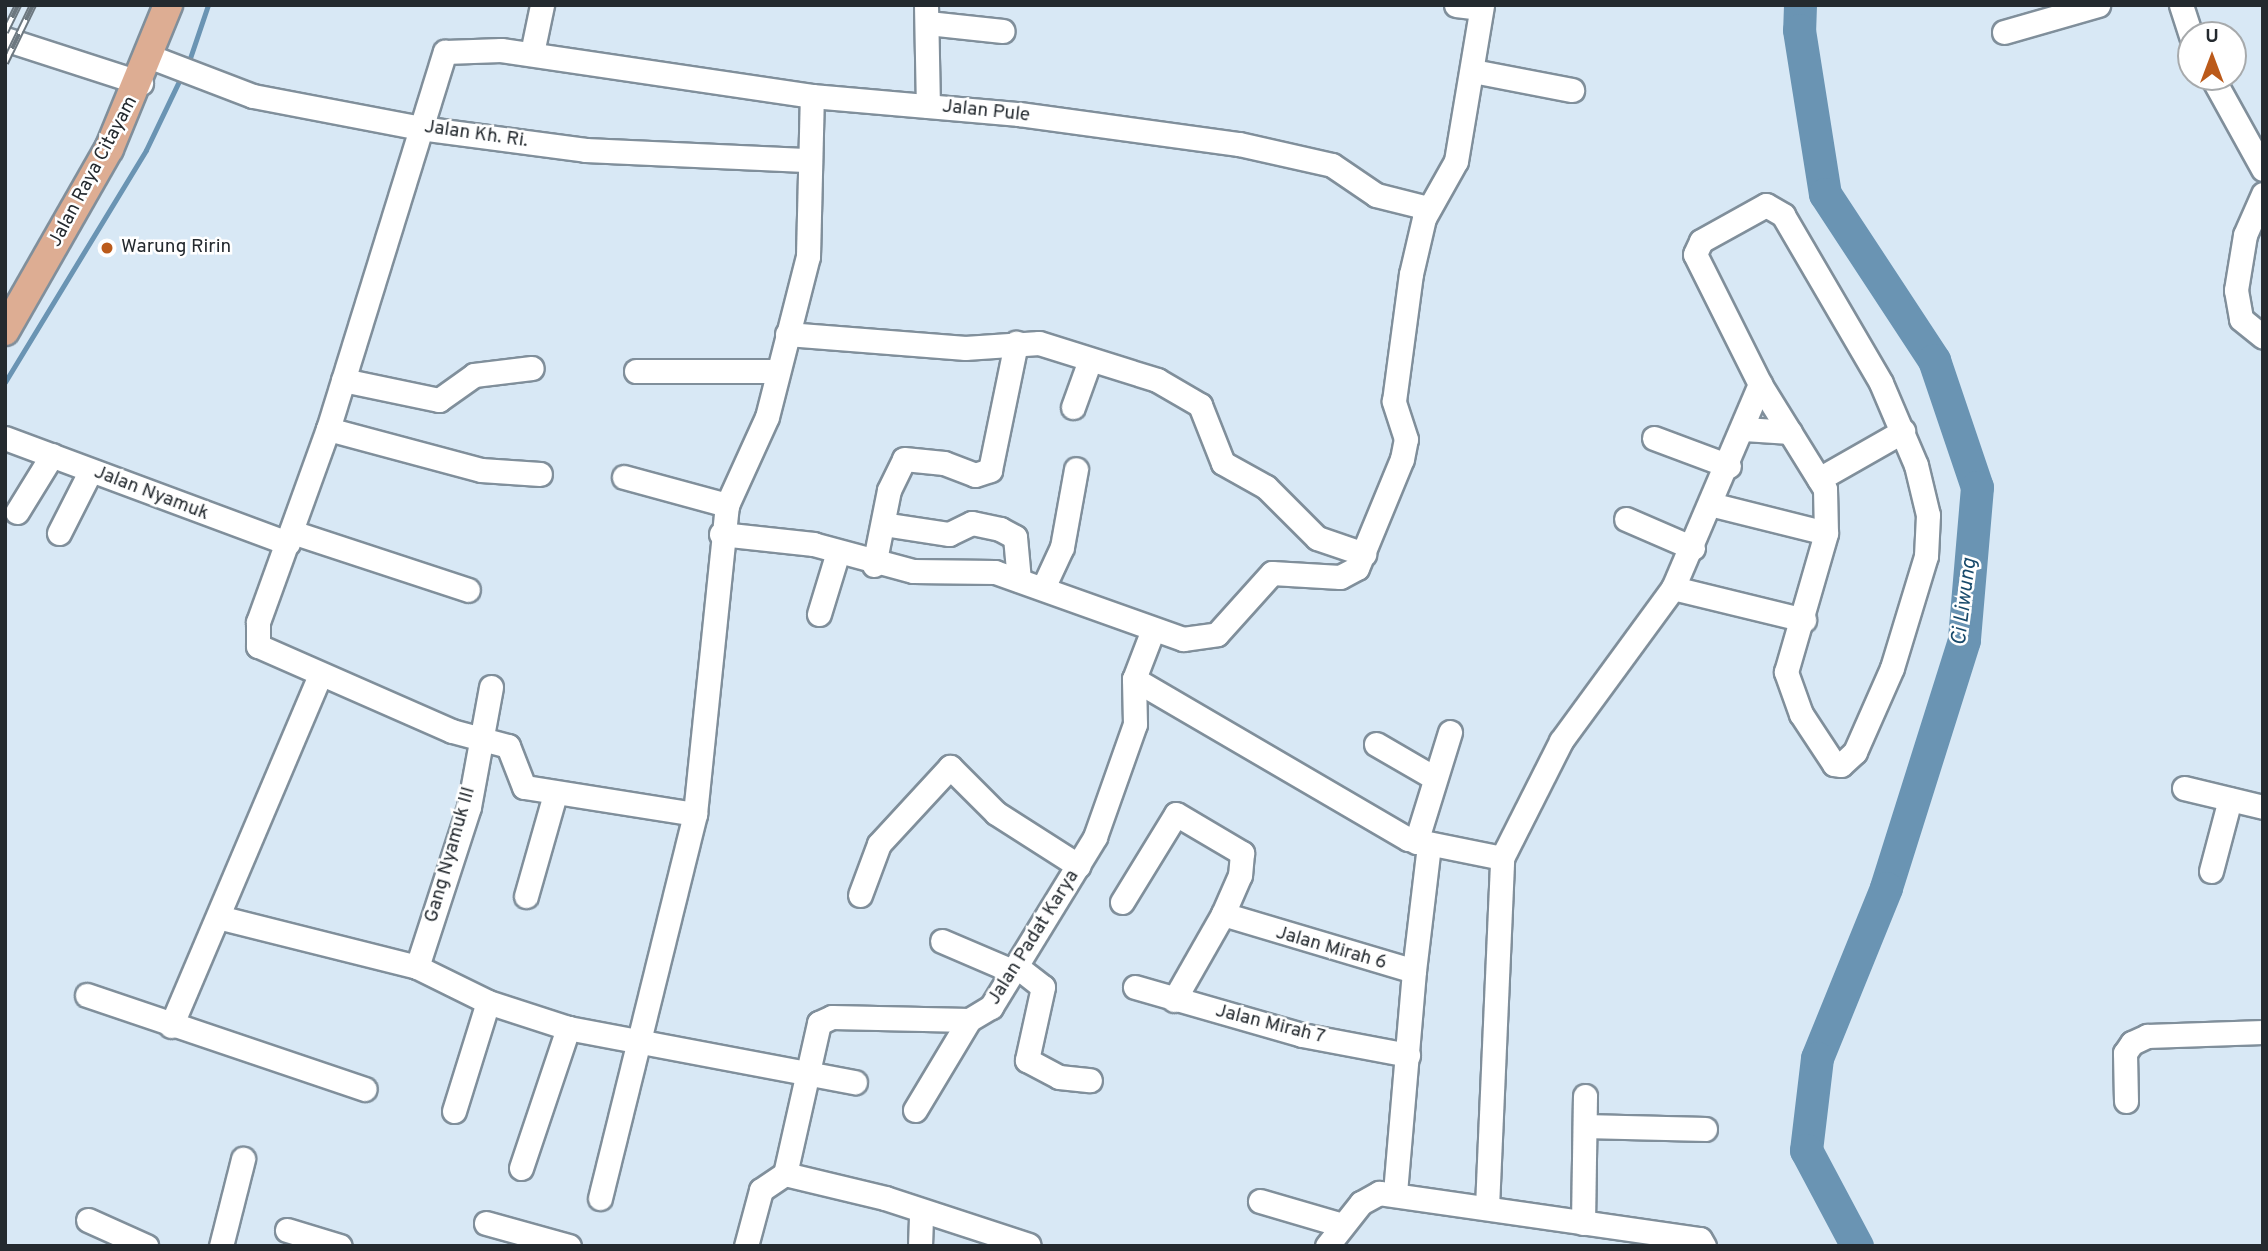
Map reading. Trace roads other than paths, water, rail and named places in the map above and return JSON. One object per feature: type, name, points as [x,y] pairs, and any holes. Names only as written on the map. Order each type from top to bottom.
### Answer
[{"type":"main road","name":"Jalan Raya Citayam","points":[[5,331],[141,83],[162,61],[168,5]]},
{"type":"street","points":[[532,53],[542,5]]},
{"type":"street","points":[[721,534],[838,552],[874,565],[913,571],[954,567],[1019,580],[1152,632],[1183,639],[1217,634],[1272,573],[1340,577],[1357,569],[1404,449],[1394,401],[1396,370],[1428,208],[1456,161],[1473,71],[1481,7],[1457,5]]},
{"type":"street","points":[[2004,32],[2098,5]]},
{"type":"street","points":[[928,106],[927,14],[1003,31]]},
{"type":"street","points":[[5,39],[141,83]]},
{"type":"street","name":"Jalan Pule","points":[[420,128],[445,52],[458,47],[532,53],[812,96],[928,106],[1239,144],[1332,165],[1376,195],[1428,208]]},
{"type":"street","name":"Jalan Kh. Ri.","points":[[162,61],[194,77],[253,96],[420,128],[586,150],[810,160]]},
{"type":"street","points":[[1473,71],[1572,90]]},
{"type":"street","points":[[2220,91],[2263,169]]},
{"type":"street","points":[[600,1199],[695,814],[721,534],[727,505],[755,452],[808,256],[812,96]]},
{"type":"street","points":[[420,128],[328,429],[258,622],[258,646],[320,675],[480,740],[514,750],[524,787],[695,814]]},
{"type":"street","points":[[2263,194],[2245,235],[2236,290],[2241,319],[2263,337]]},
{"type":"street","points":[[1766,205],[1783,215],[1903,431],[1928,515],[1926,556],[1878,709],[1855,752],[1841,765],[1834,764],[1789,690],[1786,672],[1804,620],[1826,533],[1828,501],[1819,479],[1760,384],[1695,249],[1766,205]]},
{"type":"street","points":[[787,334],[965,348],[1039,343],[1187,394],[1200,405],[1223,463],[1266,487],[1317,538],[1364,554]]},
{"type":"street","points":[[874,565],[895,468],[904,460],[944,463],[975,475],[990,470],[1016,343]]},
{"type":"street","points":[[1073,407],[1090,360]]},
{"type":"street","points":[[344,380],[439,400],[474,375],[531,368]]},
{"type":"street","points":[[636,371],[775,371]]},
{"type":"street","points":[[1487,1207],[1502,858],[1561,741],[1673,588],[1714,505],[1760,384]]},
{"type":"street","points":[[328,429],[481,470],[540,474]]},
{"type":"street","points":[[1744,429],[1790,432]]},
{"type":"street","points":[[1819,479],[1903,431]]},
{"type":"street","name":"Jalan Nyamuk","points":[[9,432],[90,472],[290,538],[468,590]]},
{"type":"street","points":[[1654,438],[1729,466]]},
{"type":"street","points":[[17,512],[52,454]]},
{"type":"street","points":[[1043,588],[1062,547],[1076,469]]},
{"type":"street","points":[[59,533],[90,472]]},
{"type":"street","points":[[624,477],[727,505]]},
{"type":"street","points":[[1714,505],[1826,533]]},
{"type":"street","points":[[1626,519],[1693,548]]},
{"type":"street","points":[[883,524],[950,534],[972,523],[1000,529],[1014,537],[1019,580]]},
{"type":"street","points":[[819,614],[838,552]]},
{"type":"street","points":[[1673,588],[1804,620]]},
{"type":"street","name":"Jalan Padat Karya","points":[[785,1174],[804,1074],[819,1023],[832,1017],[969,1020],[991,1007],[1079,866],[1135,724],[1135,679],[1152,632]]},
{"type":"street","points":[[171,1026],[222,918],[320,675]]},
{"type":"street","points":[[1135,679],[1423,844],[1502,858]]},
{"type":"street","name":"Gang Nyamuk III","points":[[417,967],[469,807],[491,687]]},
{"type":"street","points":[[1414,971],[1423,844],[1433,777],[1450,732]]},
{"type":"street","points":[[1376,744],[1433,777]]},
{"type":"street","points":[[860,895],[879,844],[950,767],[996,813],[1079,866]]},
{"type":"street","points":[[2183,788],[2263,807]]},
{"type":"street","points":[[526,896],[555,794]]},
{"type":"street","points":[[2211,871],[2230,799]]},
{"type":"street","points":[[1122,902],[1150,860],[1171,811],[1242,853],[1240,875],[1223,914],[1174,1000]]},
{"type":"street","name":"Jalan Mirah 6","points":[[1223,914],[1414,971],[1395,1193]]},
{"type":"street","points":[[222,918],[417,967],[488,1002],[568,1028],[638,1046],[855,1082]]},
{"type":"street","points":[[942,942],[1014,968],[1043,987],[1027,1060],[1059,1077],[1090,1080]]},
{"type":"street","name":"Jalan Mirah 7","points":[[1135,987],[1174,1000],[1408,1055]]},
{"type":"street","points":[[87,995],[171,1026],[265,1051],[365,1090]]},
{"type":"street","points":[[454,1111],[488,1002]]},
{"type":"street","points":[[915,1110],[969,1020]]},
{"type":"street","points":[[521,1168],[568,1028]]},
{"type":"street","points":[[2126,1101],[2125,1053],[2132,1043],[2147,1036],[2263,1032]]},
{"type":"street","points":[[1583,1223],[1585,1096]]},
{"type":"street","points":[[1585,1126],[1705,1129]]},
{"type":"street","points":[[221,1246],[243,1159]]},
{"type":"street","points":[[746,1246],[761,1191],[785,1174],[1029,1245]]},
{"type":"street","points":[[1327,1246],[1368,1197],[1395,1193],[1700,1239],[1704,1246]]},
{"type":"street","points":[[1260,1201],[1342,1225]]},
{"type":"street","points":[[920,1246],[921,1214]]},
{"type":"street","points":[[88,1220],[146,1246]]},
{"type":"street","points":[[486,1223],[569,1246]]},
{"type":"street","points":[[287,1230],[340,1246]]},
{"type":"waterway","points":[[188,64],[208,5]]},
{"type":"waterway","name":"Ci Liwung","points":[[1800,5],[1799,30],[1825,194],[1934,360],[1977,487],[1964,640],[1886,888],[1817,1058],[1806,1150],[1857,1246]]},
{"type":"waterway","points":[[5,382],[146,150],[182,75]]},
{"type":"railway","points":[[5,32],[18,5]]},
{"type":"railway","points":[[5,63],[33,5]]},
{"type":"place","name":"Warung Ririn","points":[[107,248]]}]
